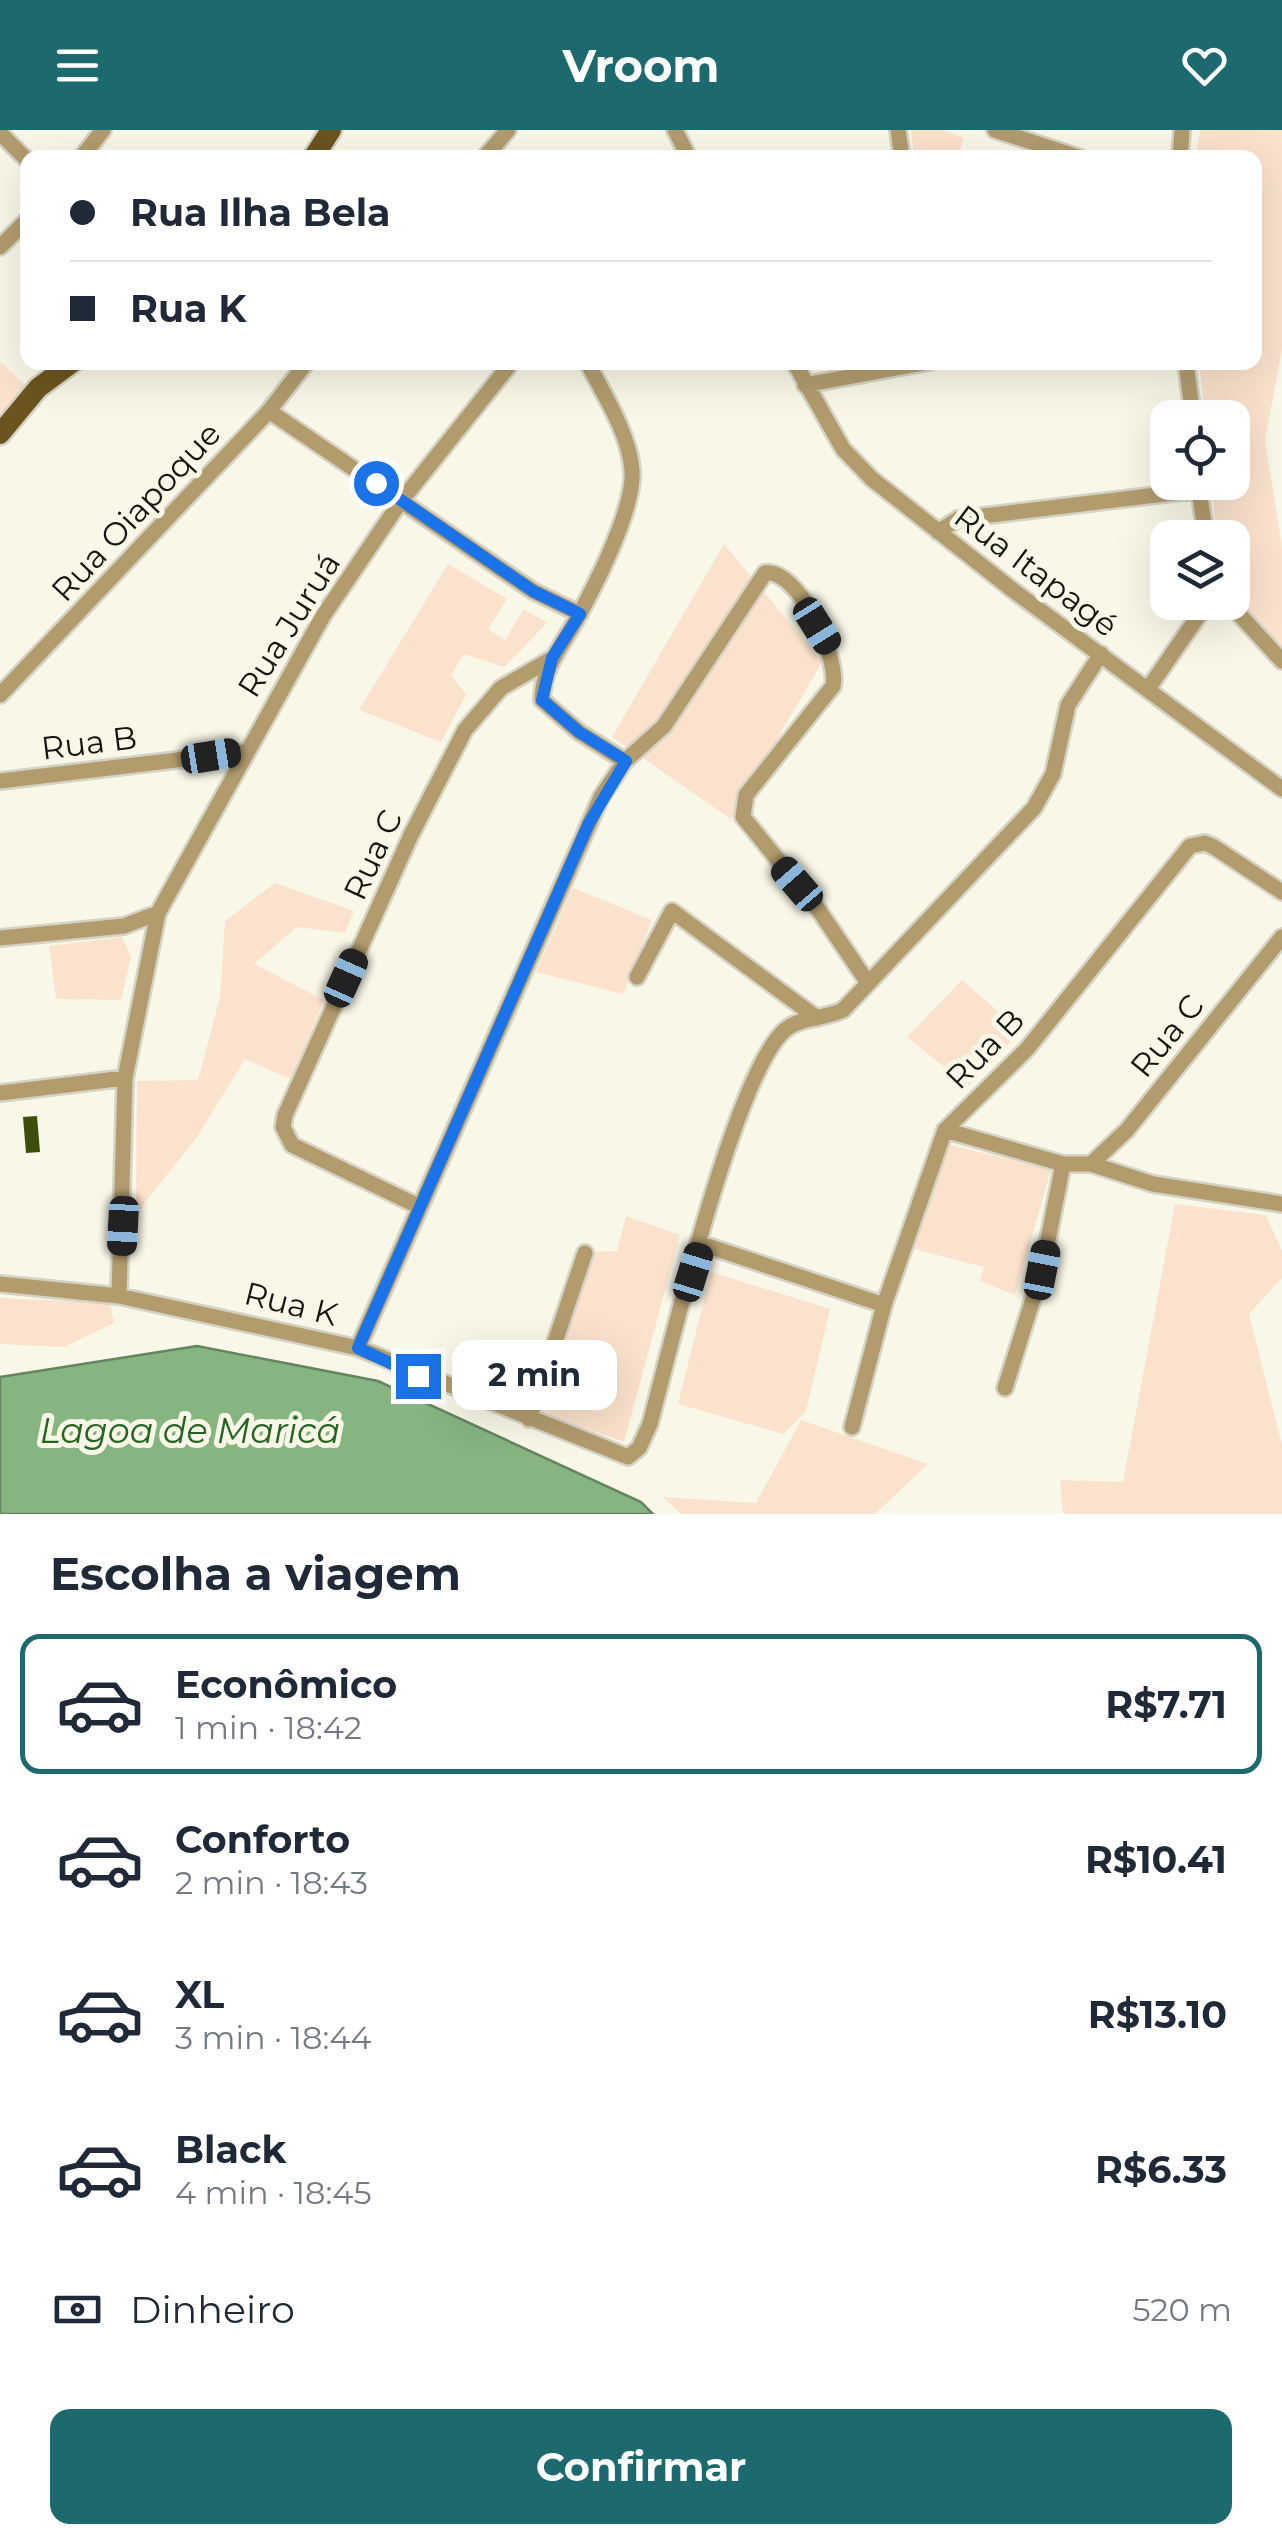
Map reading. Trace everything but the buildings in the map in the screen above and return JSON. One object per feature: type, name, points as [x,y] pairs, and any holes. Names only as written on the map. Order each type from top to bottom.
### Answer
[{"type":"main road","points":[[0,434],[38,388],[62,370]]},
{"type":"street","points":[[491,150],[508,130]]},
{"type":"street","points":[[995,130],[1056,150]]},
{"type":"street","points":[[0,134],[20,153]]},
{"type":"street","points":[[0,246],[20,227]]},
{"type":"street","name":"Rua Oiapoque","points":[[0,694],[269,410],[301,370]]},
{"type":"street","name":"Rua Juruá","points":[[119,1296],[125,1078],[147,950],[158,913],[244,752],[323,616],[401,501],[506,370]]},
{"type":"street","points":[[592,370],[620,429],[632,469],[630,498],[580,614],[552,658],[542,691],[546,707],[626,761]]},
{"type":"street","name":"Rua Itapagé","points":[[798,370],[843,449],[872,479],[1282,789]]},
{"type":"street","points":[[805,385],[887,370]]},
{"type":"street","points":[[1187,370],[1191,400]]},
{"type":"street","points":[[269,410],[533,591],[580,614]]},
{"type":"street","points":[[938,532],[958,520],[1150,493]]},
{"type":"street","points":[[358,1348],[589,823],[626,761],[664,726],[758,578],[766,573],[782,574],[832,650],[836,672],[833,686],[746,796],[742,816],[818,909],[866,980]]},
{"type":"street","points":[[1148,689],[1196,620]]},
{"type":"street","points":[[1244,620],[1282,661]]},
{"type":"street","points":[[884,1305],[702,1244],[751,1084],[784,1031],[842,1010],[866,980],[979,871],[1034,808],[1053,774],[1068,705],[1101,654]]},
{"type":"street","name":"Rua C","points":[[420,1207],[292,1145],[283,1126],[285,1115],[412,835],[465,730],[502,688],[552,658]]},
{"type":"street","name":"Rua B","points":[[0,781],[244,752]]},
{"type":"street","name":"Rua B","points":[[852,1427],[884,1305],[945,1130],[1026,1049],[1190,846],[1214,846],[1282,892]]},
{"type":"street","points":[[636,978],[672,911],[817,1018]]},
{"type":"street","points":[[0,938],[124,926],[158,913]]},
{"type":"street","points":[[124,926],[147,950]]},
{"type":"street","name":"Rua C","points":[[1090,1164],[1127,1130],[1282,937]]},
{"type":"street","points":[[0,1092],[125,1078]]},
{"type":"street","points":[[945,1130],[1063,1164],[1090,1164],[1154,1184],[1282,1204]]},
{"type":"street","points":[[1005,1388],[1042,1270],[1063,1164]]},
{"type":"street","name":"Rua K","points":[[0,1284],[119,1296],[358,1348],[628,1456],[639,1448],[650,1424],[702,1244]]},
{"type":"street","points":[[530,1419],[586,1252]]},
{"type":"shaded area","points":[[911,130],[943,130],[964,138],[960,150],[913,150]]},
{"type":"shaded area","points":[[1200,130],[1282,130],[1282,350],[1265,440],[1282,547],[1282,653],[1250,615],[1250,520],[1215,520],[1213,500],[1250,500],[1250,400],[1203,400],[1200,370],[1262,370],[1262,150],[1197,150]]},
{"type":"shaded area","points":[[0,361],[28,388],[0,417]]},
{"type":"shaded area","points":[[724,544],[822,662],[731,819],[612,737]]},
{"type":"shaded area","points":[[448,564],[507,599],[488,629],[505,640],[524,609],[547,623],[504,667],[464,654],[451,675],[466,694],[441,742],[359,710]]},
{"type":"shaded area","points":[[275,883],[354,911],[345,933],[297,927],[254,964],[324,1000],[291,1079],[245,1059],[197,1137],[136,1214],[137,1081],[198,1080],[220,997],[225,921]]},
{"type":"shaded area","points":[[573,888],[652,920],[623,994],[536,972]]},
{"type":"shaded area","points":[[122,937],[131,957],[121,1000],[56,999],[49,946]]},
{"type":"shaded area","points":[[962,980],[1021,1031],[968,1086],[907,1037]]},
{"type":"shaded area","points":[[947,1144],[1051,1170],[1015,1295],[980,1281],[984,1267],[914,1249]]},
{"type":"shaded area","points":[[1175,1204],[1266,1215],[1282,1251],[1282,1278],[1249,1314],[1282,1445],[1282,1514],[1063,1514],[1060,1480],[1123,1482]]},
{"type":"shaded area","points":[[626,1216],[680,1235],[624,1442],[541,1413],[593,1252],[617,1251]]},
{"type":"shaded area","points":[[711,1272],[830,1309],[806,1411],[783,1434],[678,1404]]},
{"type":"shaded area","points":[[0,1298],[110,1303],[114,1323],[64,1347],[0,1344]]},
{"type":"shaded area","points":[[801,1420],[928,1464],[875,1514],[681,1514],[663,1497],[756,1503]]},
{"type":"water","name":"Lagoa de Maricá","points":[[197,1346],[378,1381],[641,1502],[653,1514],[0,1514],[0,1377]]},
{"type":"route","points":[[376,483],[533,591],[580,614],[552,658],[542,700],[579,732],[626,761],[601,797],[589,823],[555,908],[358,1348],[418,1376]]}]
